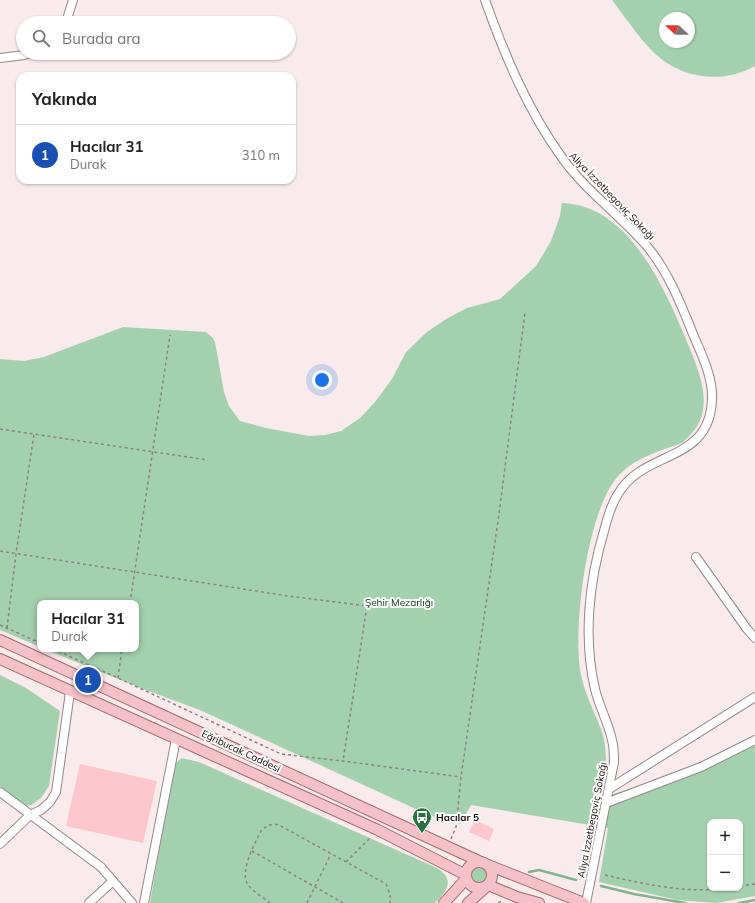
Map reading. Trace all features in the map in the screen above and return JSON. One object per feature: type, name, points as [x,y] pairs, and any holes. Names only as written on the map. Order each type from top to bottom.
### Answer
[{"type":"main road","name":"Eğribucak Caddesi","points":[[0,640],[484,863],[585,903]]},
{"type":"main road","name":"Eğribucak Caddesi","points":[[0,659],[70,692],[378,830],[466,877]]},
{"type":"main road","points":[[468,903],[486,886],[492,879],[492,871],[484,863],[473,863],[466,872],[466,877],[470,886],[481,889],[486,886]]},
{"type":"main road","points":[[444,903],[466,877]]},
{"type":"main road","points":[[486,886],[514,900],[539,903]]},
{"type":"street","points":[[67,16],[73,0]]},
{"type":"street","name":"Aliya İzzetbegoviç Sokağı","points":[[485,0],[497,34],[522,90],[542,129],[565,162],[595,195],[625,222],[648,248],[667,275],[688,321],[710,381],[712,396],[711,412],[708,423],[702,433],[692,444],[680,452],[657,461],[635,474],[618,493],[607,518],[598,549],[592,586],[589,623],[589,656],[595,690],[613,742],[614,762],[585,903]]},
{"type":"street","points":[[0,58],[16,56]]},
{"type":"street","points":[[696,557],[755,638]]},
{"type":"street","points":[[0,844],[30,815],[41,810],[50,802],[56,792],[70,692]]},
{"type":"street","points":[[609,789],[755,697]]},
{"type":"street","points":[[144,903],[176,739]]},
{"type":"street","points":[[606,803],[701,767],[755,740]]},
{"type":"street","points":[[0,792],[101,868],[132,903]]},
{"type":"street","points":[[89,903],[113,881]]},
{"type":"path","points":[[448,846],[456,827],[461,777],[499,514],[525,312]]},
{"type":"path","points":[[130,600],[170,335]]},
{"type":"path","points":[[0,429],[208,460]]},
{"type":"path","points":[[7,628],[16,554],[34,434]]},
{"type":"path","points":[[0,551],[288,596],[367,606],[343,761]]},
{"type":"path","points":[[0,624],[37,642]]},
{"type":"path","points":[[60,652],[281,754],[461,777]]},
{"type":"path","points":[[118,678],[122,652]]},
{"type":"path","points":[[270,903],[248,886],[245,876],[247,863],[261,830],[274,824],[279,825],[386,884],[389,890],[390,903]]},
{"type":"path","points":[[346,862],[378,830]]},
{"type":"path","points":[[252,851],[343,903]]},
{"type":"path","points":[[307,903],[331,854]]},
{"type":"path","points":[[605,876],[678,888],[707,890]]},
{"type":"path","points":[[743,886],[755,884]]},
{"type":"green space","points":[[612,0],[755,0],[755,66],[731,75],[719,77],[706,76],[681,70],[670,65],[659,57],[641,38]]},
{"type":"green space","name":"Şehir Mezarlığı","points":[[562,203],[585,207],[606,217],[624,233],[640,251],[654,272],[666,294],[696,363],[704,401],[702,415],[696,428],[682,443],[641,459],[620,474],[608,490],[599,513],[591,540],[581,600],[579,655],[581,675],[587,696],[604,737],[606,764],[600,798],[678,774],[755,738],[755,896],[716,903],[677,900],[599,882],[608,828],[471,805],[460,824],[429,815],[200,710],[51,652],[139,652],[139,600],[37,600],[37,646],[0,630],[0,359],[24,361],[44,357],[123,327],[206,332],[215,342],[224,392],[229,406],[240,421],[266,428],[309,436],[325,435],[341,431],[360,418],[375,402],[392,379],[406,352],[427,332],[446,319],[467,308],[500,299],[536,266],[551,241],[560,216]]},
{"type":"green space","points":[[0,675],[26,688],[60,711],[49,786],[41,798],[31,805],[25,806],[0,786]]},
{"type":"green space","points":[[182,758],[199,762],[437,868],[443,872],[448,881],[443,895],[435,903],[150,903],[174,765]]},
{"type":"green space","points":[[479,866],[485,869],[488,875],[485,881],[479,884],[473,881],[470,875],[473,869]]},
{"type":"building","points":[[80,764],[157,781],[143,843],[66,826]]},
{"type":"building","points":[[475,820],[494,829],[489,841],[469,832]]},
{"type":"waterway","points":[[529,872],[539,870],[576,880]]},
{"type":"waterway","points":[[601,886],[634,894],[685,903]]},
{"type":"waterway","points":[[739,903],[755,900]]},
{"type":"place","name":"Hacılar 31","points":[[88,680]]},
{"type":"place","name":"Hacılar 5","points":[[422,834]]}]
